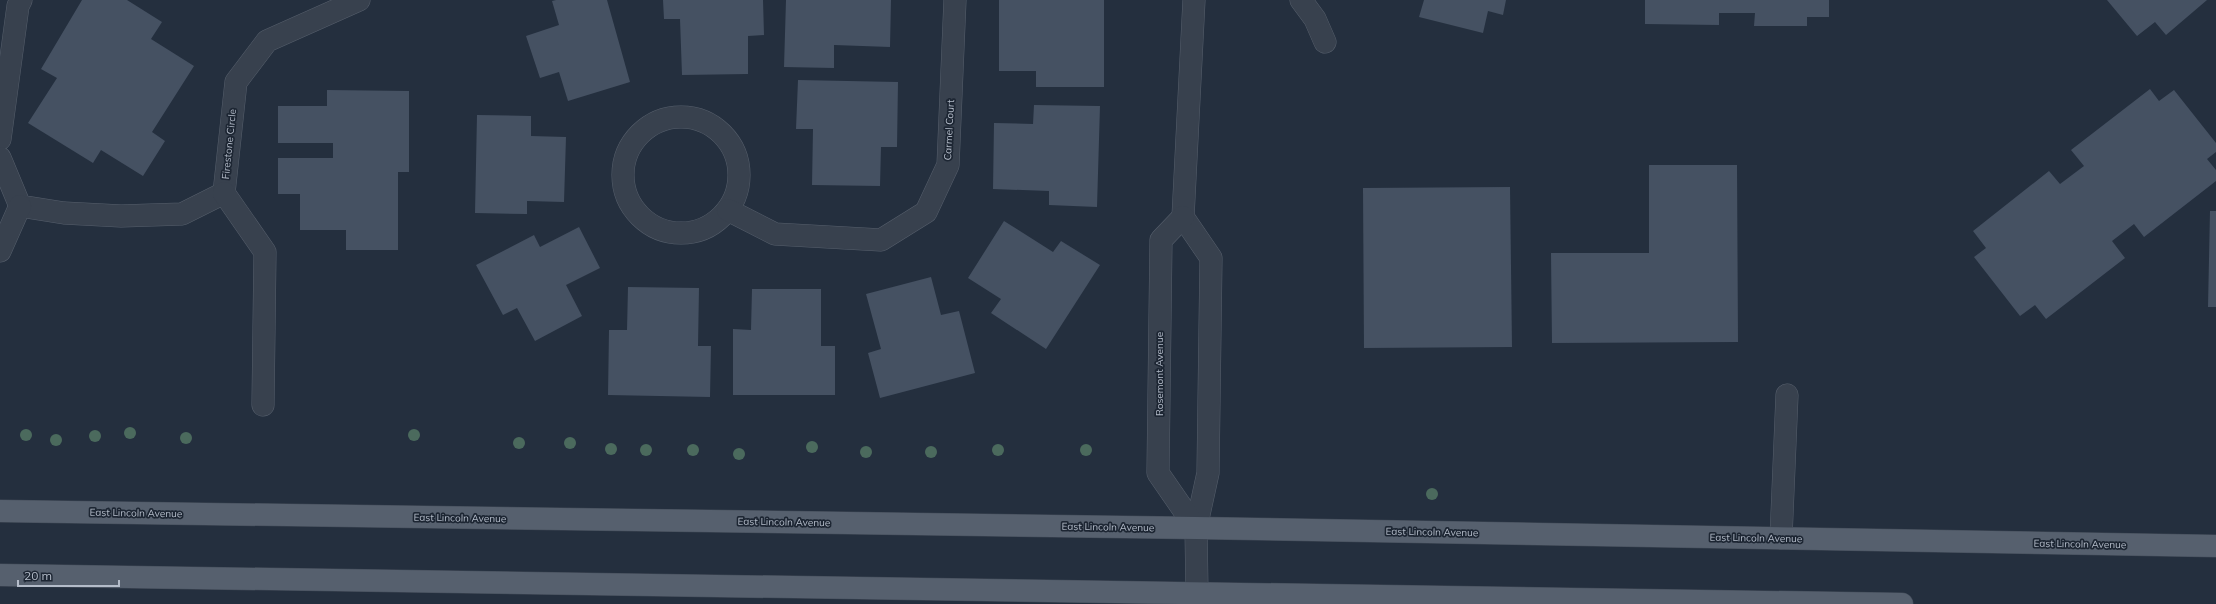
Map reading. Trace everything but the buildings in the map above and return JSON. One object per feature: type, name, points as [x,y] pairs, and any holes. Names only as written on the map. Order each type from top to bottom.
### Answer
[{"type":"main road","name":"East Lincoln Avenue","points":[[0,511],[1196,528],[2216,546]]},
{"type":"main road","points":[[0,575],[1197,592],[1902,604]]},
{"type":"street","points":[[0,139],[18,6],[21,0]]},
{"type":"street","name":"Firestone Circle","points":[[20,206],[71,213],[121,216],[182,214],[224,193],[236,82],[267,41],[359,0]]},
{"type":"street","name":"Carmel Court","points":[[728,210],[775,234],[881,240],[926,212],[948,165],[955,0]]},
{"type":"street","points":[[1194,0],[1183,217],[1211,258],[1208,473],[1196,528],[1197,592]]},
{"type":"street","points":[[1301,0],[1315,19],[1325,42]]},
{"type":"street","points":[[677,116],[696,118],[714,126],[727,139],[736,156],[739,174],[737,193],[728,210],[714,223],[696,231],[676,233],[657,228],[640,217],[628,202],[622,183],[623,164],[630,145],[643,130],[659,120],[677,116]]},
{"type":"street","points":[[0,158],[20,206],[0,251]]},
{"type":"street","points":[[224,193],[265,252],[263,405]]},
{"type":"street","name":"Rosemont Avenue","points":[[1183,217],[1161,240],[1158,473],[1196,528]]},
{"type":"street","points":[[1781,538],[1787,394]]}]
